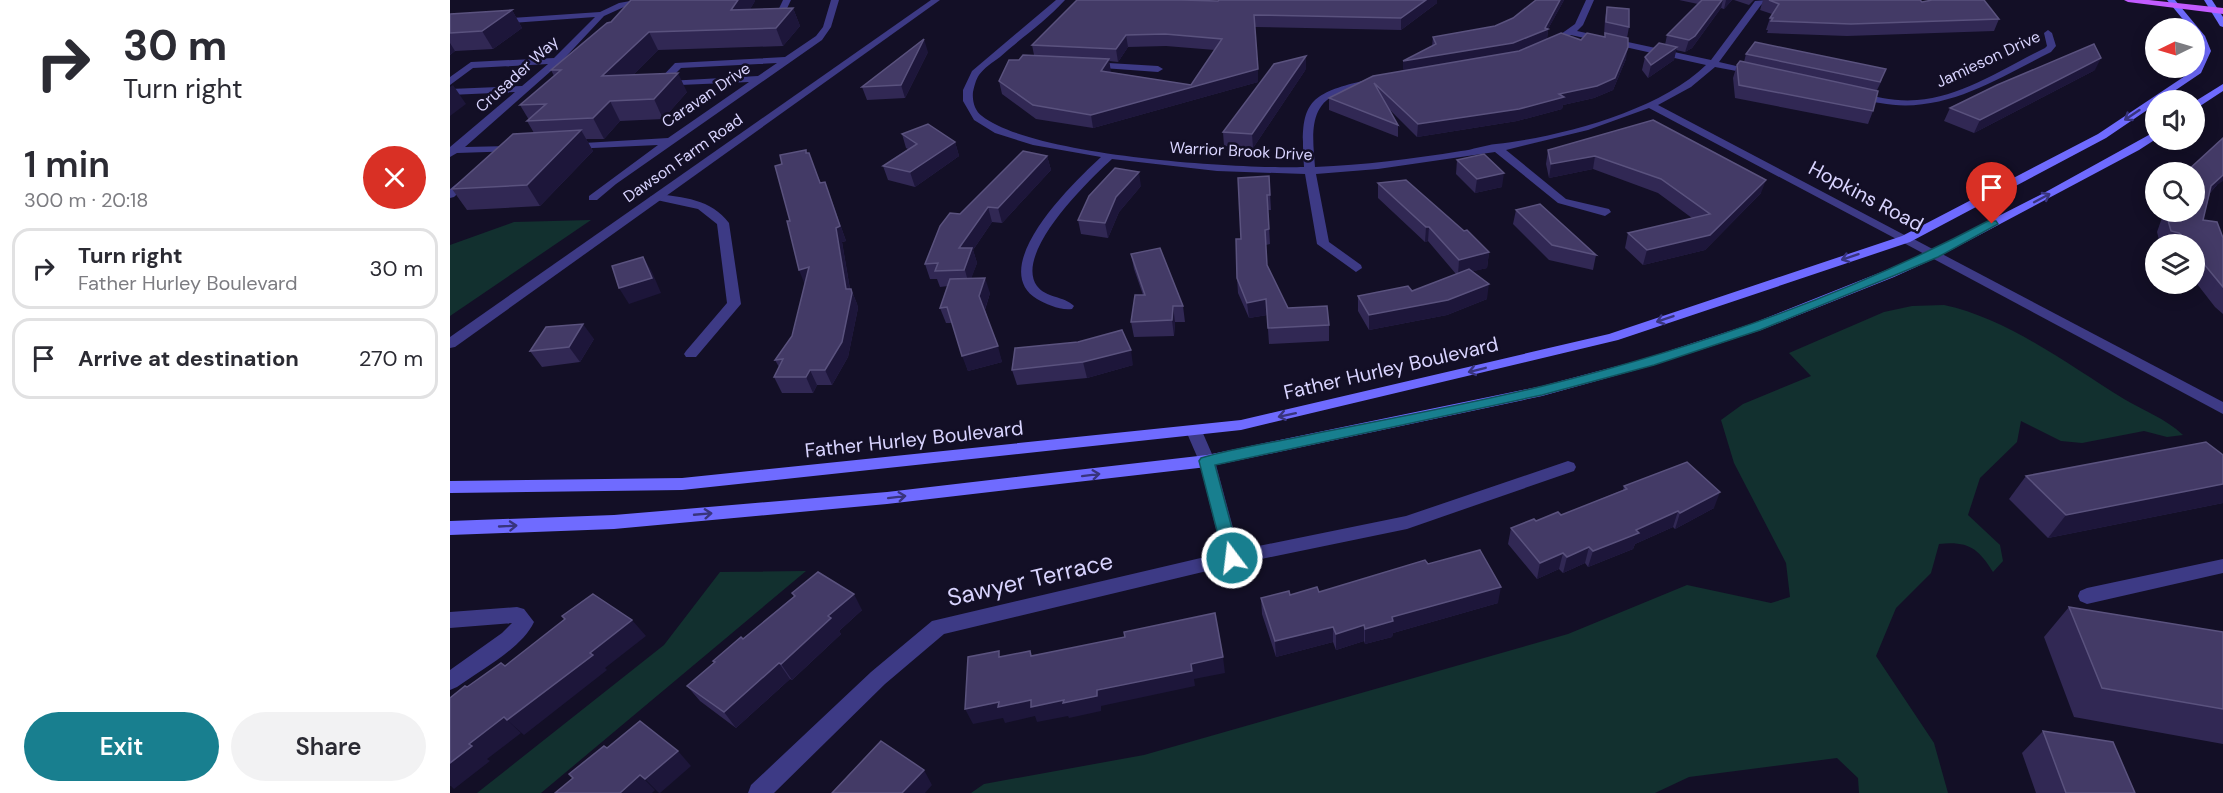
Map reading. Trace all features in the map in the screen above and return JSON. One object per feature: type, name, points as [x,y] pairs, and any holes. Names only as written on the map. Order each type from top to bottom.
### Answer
[{"type":"main road","points":[[2128,0],[2174,3],[2218,11]]},
{"type":"main road","points":[[2208,0],[2218,11],[2223,24]]},
{"type":"main road","name":"Father Hurley Boulevard","points":[[450,487],[682,484],[1241,425],[1613,337],[1905,239],[2102,136],[2198,71],[2206,51],[2201,36],[2174,3]]},
{"type":"main road","points":[[2205,99],[2223,87]]},
{"type":"main road","points":[[450,528],[614,522],[863,500],[1207,461],[1531,393],[1649,362],[1756,327],[1934,254],[2145,141]]},
{"type":"street","points":[[485,22],[601,14],[622,5],[650,0]]},
{"type":"street","points":[[778,19],[787,0]]},
{"type":"street","name":"Caravan Drive","points":[[554,147],[670,141],[819,38],[824,32],[835,0]]},
{"type":"street","name":"Dawson Farm Road","points":[[450,344],[936,0]]},
{"type":"street","name":"Warrior Brook Drive","points":[[1061,0],[975,73],[967,89],[969,104],[979,118],[994,128],[1017,138],[1109,156],[1218,167],[1311,171],[1394,164],[1496,147],[1588,127],[1650,105],[1689,85],[1714,63],[1758,3],[1763,0]]},
{"type":"street","points":[[1556,41],[1579,25],[1590,0]]},
{"type":"street","name":"Crusader Way","points":[[452,151],[557,61],[601,14]]},
{"type":"street","points":[[1571,32],[1768,76]]},
{"type":"street","name":"Jamieson Drive","points":[[1845,93],[1906,104],[1945,98],[2048,50],[2052,46],[2048,33]]},
{"type":"street","points":[[760,79],[660,84],[678,65],[787,60]]},
{"type":"street","points":[[990,60],[1006,61]]},
{"type":"street","points":[[450,82],[471,65],[557,61]]},
{"type":"street","points":[[1076,64],[1158,69]]},
{"type":"street","points":[[1356,268],[1323,244],[1311,171],[1309,117],[1320,100],[1330,94],[1358,85],[1382,81]]},
{"type":"street","points":[[450,92],[524,89]]},
{"type":"street","name":"Hopkins Road","points":[[1650,105],[2223,409]]},
{"type":"street","points":[[593,198],[670,141]]},
{"type":"street","points":[[1496,147],[1562,201],[1605,212]]},
{"type":"street","points":[[452,151],[521,149]]},
{"type":"street","points":[[450,195],[499,150]]},
{"type":"street","points":[[1067,306],[1039,295],[1030,284],[1027,276],[1030,257],[1056,208],[1109,156]]},
{"type":"street","points":[[656,197],[707,207],[716,213],[723,223],[734,304],[691,354]]},
{"type":"street","points":[[1194,431],[1207,461],[1232,558]]},
{"type":"street","name":"Sawyer Terrace","points":[[759,793],[878,678],[939,627],[1232,558],[1407,522],[1568,468]]},
{"type":"street","points":[[2086,596],[2223,566]]},
{"type":"street","points":[[450,620],[517,615],[525,622],[509,639],[450,681]]},
{"type":"green space","points":[[591,220],[450,316],[450,245],[514,222]]},
{"type":"green space","points":[[1944,305],[1992,321],[2037,344],[2124,399],[2162,419],[2183,435],[2167,437],[2144,431],[2082,443],[2061,441],[2021,421],[2017,442],[1980,478],[1968,515],[2000,545],[2003,561],[1993,572],[1982,557],[1971,548],[1958,544],[1939,544],[1931,573],[1896,608],[1876,656],[1934,743],[1948,793],[1859,793],[1858,778],[1837,758],[1689,777],[1655,793],[971,793],[984,784],[1144,755],[1568,634],[1687,585],[1771,603],[1790,597],[1786,563],[1734,463],[1721,420],[1743,404],[1811,376],[1789,353],[1884,312],[1912,306]]},
{"type":"green space","points":[[806,571],[541,793],[477,793],[664,645],[720,572]]},
{"type":"building","points":[[631,0],[738,0],[731,10],[793,8],[776,28],[649,32],[602,76],[678,73],[654,99],[610,101],[593,118],[527,121],[546,104],[520,105],[561,70],[551,70],[611,22]]},
{"type":"building","points":[[1077,0],[1426,0],[1401,18],[1254,15],[1258,69],[1091,115],[1033,105],[999,81],[1009,60],[1019,60],[1023,55],[1109,59],[1101,71],[1191,85],[1222,39],[1165,34],[1126,35],[1116,49],[1032,45]]},
{"type":"building","points":[[1536,0],[1560,0],[1545,28],[1548,29],[1513,43],[1403,61],[1436,44],[1433,37],[1495,26],[1513,18]]},
{"type":"building","points":[[1702,0],[1722,0],[1695,36],[1689,40],[1667,35]]},
{"type":"building","points":[[1769,0],[1920,0],[1922,2],[1984,0],[1999,19],[1851,24],[1771,21],[1773,18],[1770,18],[1779,4]]},
{"type":"building","points":[[1607,7],[1629,9],[1629,27],[1606,22]]},
{"type":"building","points":[[512,10],[482,31],[450,33],[450,14]]},
{"type":"building","points":[[1561,33],[1581,40],[1587,33],[1605,37],[1605,33],[1628,38],[1628,47],[1615,78],[1597,86],[1559,94],[1564,97],[1519,109],[1418,124],[1374,83],[1398,125],[1329,98],[1373,76],[1519,51]]},
{"type":"building","points":[[924,39],[901,85],[862,87]]},
{"type":"building","points":[[1755,42],[1886,69],[1880,82],[1746,54]]},
{"type":"building","points":[[1659,43],[1677,47],[1651,65],[1645,57]]},
{"type":"building","points":[[2094,44],[2101,58],[1980,120],[1950,108],[1997,85]]},
{"type":"building","points":[[1306,56],[1252,134],[1223,132],[1274,64]]},
{"type":"building","points":[[1740,61],[1878,91],[1873,111],[1739,85],[1737,65]]},
{"type":"building","points":[[1653,120],[1766,180],[1710,235],[1647,250],[1628,233],[1710,214],[1661,179],[1595,156],[1551,164],[1548,150]]},
{"type":"building","points":[[928,124],[955,142],[910,172],[883,166],[917,144],[902,134]]},
{"type":"building","points":[[581,130],[527,185],[452,189],[513,134]]},
{"type":"building","points":[[2223,138],[2223,175],[2211,186],[2205,212],[2205,162],[2197,162]]},
{"type":"building","points":[[806,150],[820,183],[825,182],[840,226],[836,228],[846,289],[851,289],[852,293],[842,342],[825,370],[810,370],[806,377],[774,377],[783,359],[775,360],[792,336],[809,267],[799,270],[787,221],[790,221],[775,166],[782,164],[780,155]]},
{"type":"building","points":[[1023,151],[1047,156],[998,208],[988,207],[959,248],[972,248],[964,270],[935,271],[938,263],[925,264],[940,226],[950,213],[960,214]]},
{"type":"building","points":[[1484,154],[1504,173],[1477,179],[1457,160]]},
{"type":"building","points":[[1115,168],[1139,172],[1116,197],[1105,223],[1078,220],[1089,196]]},
{"type":"building","points":[[1269,176],[1270,195],[1267,195],[1269,229],[1265,230],[1267,265],[1288,308],[1327,306],[1329,325],[1268,328],[1266,299],[1247,303],[1237,278],[1236,239],[1241,239],[1238,178]]},
{"type":"building","points":[[1406,180],[1464,231],[1467,230],[1489,252],[1459,260],[1429,227],[1426,227],[1378,183]]},
{"type":"building","points":[[1540,204],[1596,255],[1552,245],[1516,210]]},
{"type":"building","points":[[2168,222],[2217,222],[2223,238],[2223,287],[2205,265],[2205,234],[2180,234],[2171,231]]},
{"type":"building","points":[[1160,248],[1183,306],[1173,306],[1172,320],[1131,322],[1135,295],[1145,295],[1131,254]]},
{"type":"building","points":[[643,257],[652,278],[619,288],[612,266]]},
{"type":"building","points":[[1469,269],[1489,284],[1448,300],[1369,315],[1358,296],[1408,286],[1412,291]]},
{"type":"building","points":[[985,278],[979,296],[998,346],[962,356],[947,307],[940,308],[950,279]]},
{"type":"building","points":[[583,324],[569,347],[530,351],[546,327]]},
{"type":"building","points":[[1122,330],[1131,350],[1083,362],[1012,370],[1015,348],[1078,342]]},
{"type":"building","points":[[2206,442],[2223,455],[2223,484],[2066,515],[2026,476]]},
{"type":"building","points":[[1687,462],[1720,492],[1680,513],[1678,511],[1636,530],[1639,533],[1593,551],[1589,547],[1567,557],[1563,553],[1540,563],[1511,528],[1558,512],[1561,515],[1627,489],[1624,486]]},
{"type":"building","points":[[1480,550],[1501,587],[1392,617],[1393,621],[1365,629],[1364,625],[1336,634],[1333,627],[1275,641],[1261,598],[1289,591],[1290,595],[1317,587],[1319,592],[1425,560],[1428,564]]},
{"type":"building","points":[[818,572],[854,594],[828,616],[831,618],[781,664],[779,663],[724,712],[687,686],[741,637],[743,639],[795,596],[792,593]]},
{"type":"building","points":[[593,594],[632,620],[590,653],[593,655],[507,720],[504,717],[469,744],[472,746],[450,763],[450,698],[501,663],[505,666],[565,619],[562,616]]},
{"type":"building","points":[[2069,607],[2223,632],[2223,709],[2102,688]]},
{"type":"building","points":[[1215,613],[1223,657],[1191,664],[1192,671],[1097,690],[1097,696],[1063,703],[1064,700],[1031,707],[1031,700],[998,707],[999,702],[965,709],[968,657],[999,651],[999,657],[1030,651],[1031,656],[1125,637],[1124,632]]},
{"type":"building","points":[[640,721],[678,751],[645,779],[640,775],[620,793],[555,793],[573,778],[569,774],[604,746],[607,748]]},
{"type":"building","points":[[2043,731],[2113,742],[2135,793],[2066,793]]},
{"type":"building","points":[[881,741],[924,770],[902,793],[832,793]]},
{"type":"route","points":[[1232,558],[1207,461],[1542,391],[1649,362],[1756,327],[1889,274],[1992,224]]}]
